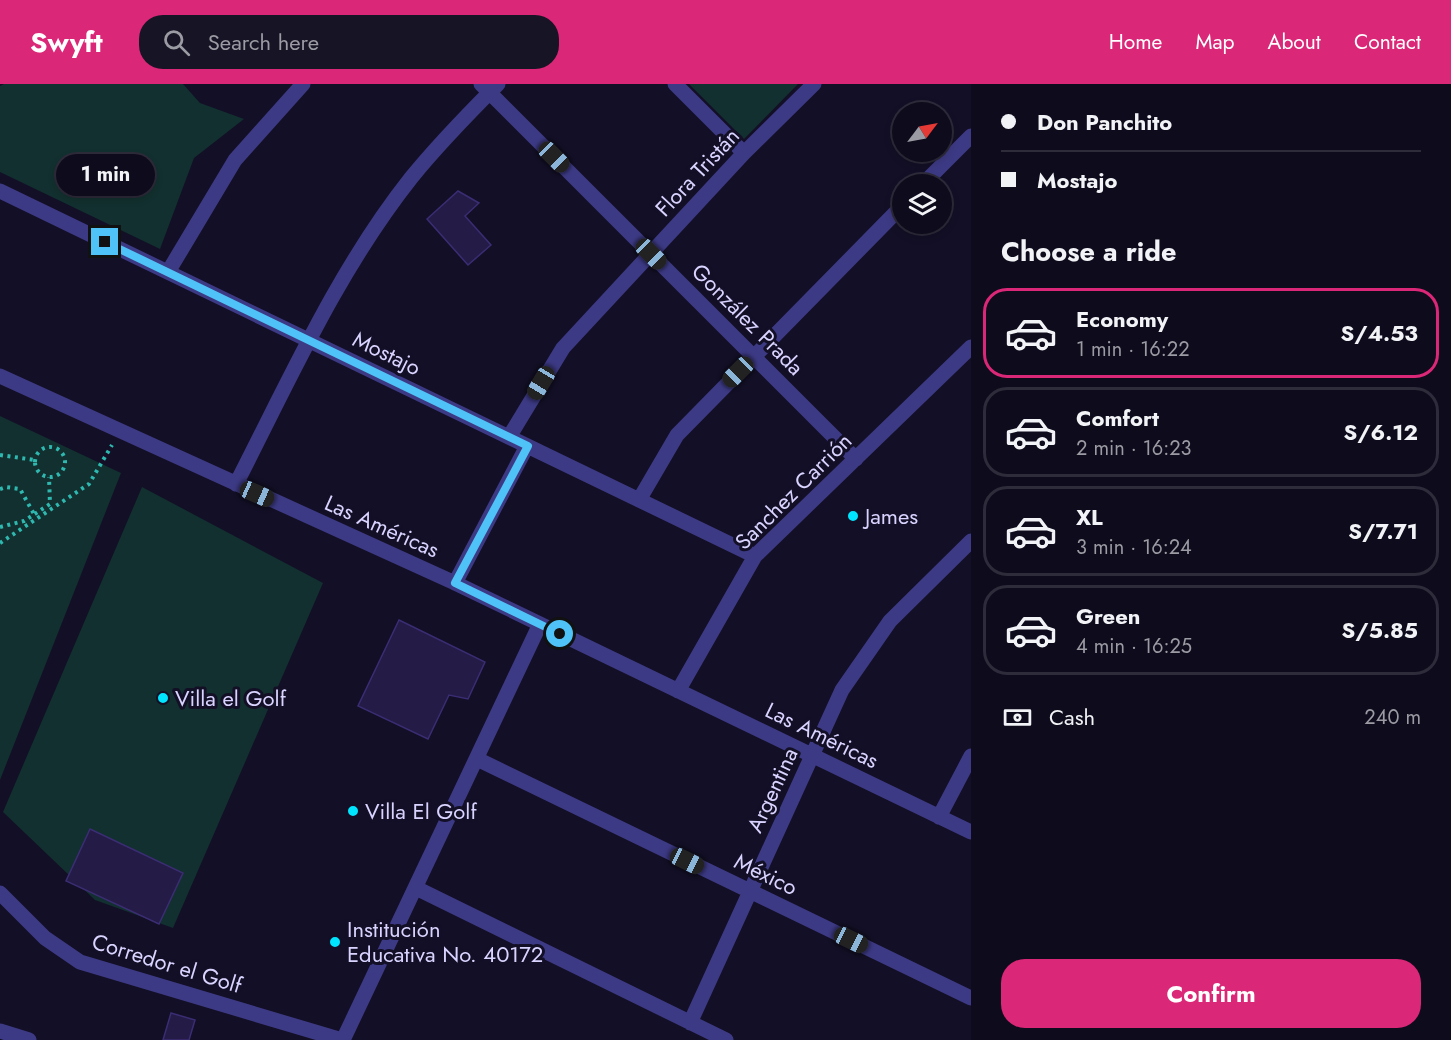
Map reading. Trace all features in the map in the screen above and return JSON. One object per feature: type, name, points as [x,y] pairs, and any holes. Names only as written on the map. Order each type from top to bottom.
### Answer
[{"type":"street","points":[[168,272],[235,160],[303,84]]},
{"type":"street","points":[[675,84],[744,153]]},
{"type":"street","name":"Flora Tristán","points":[[509,437],[563,348],[744,153],[814,84]]},
{"type":"street","points":[[236,484],[310,341],[356,259],[411,178],[489,87]]},
{"type":"street","name":"González Prada","points":[[489,87],[651,254],[856,459]]},
{"type":"street","points":[[933,174],[971,135]]},
{"type":"street","name":"Mostajo","points":[[0,191],[755,556]]},
{"type":"street","points":[[639,500],[676,435],[892,216]]},
{"type":"street","name":"Sanchez Carrión","points":[[678,691],[755,556],[968,355]]},
{"type":"street","name":"Las Américas","points":[[0,376],[455,583],[971,832]]},
{"type":"street","points":[[455,583],[528,446]]},
{"type":"street","name":"Argentina","points":[[690,1023],[842,690],[890,621],[971,541]]},
{"type":"street","points":[[343,1040],[540,624]]},
{"type":"street","points":[[939,817],[971,756]]},
{"type":"street","name":"México","points":[[477,759],[971,998]]},
{"type":"street","points":[[416,888],[726,1040]]},
{"type":"street","name":"Corredor el Golf","points":[[0,893],[45,938],[80,962],[343,1040]]},
{"type":"street","points":[[0,1031],[29,1040]]},
{"type":"path","points":[[0,543],[89,484],[120,431]]},
{"type":"path","points":[[53,447],[61,452],[64,466],[59,474],[50,477],[40,474],[35,460],[39,451],[53,447]]},
{"type":"path","points":[[0,455],[35,460]]},
{"type":"path","points":[[0,527],[24,521],[50,504],[50,477]]},
{"type":"path","points":[[0,489],[6,487],[20,489],[34,514]]},
{"type":"green space","points":[[4,84],[183,84],[200,103],[244,119],[194,158],[160,249],[0,172],[0,86]]},
{"type":"green space","points":[[689,84],[798,84],[744,139]]},
{"type":"green space","points":[[0,416],[121,473],[0,780]]},
{"type":"green space","name":"Villa el Golf","points":[[142,487],[323,583],[173,928],[95,900],[3,812]]},
{"type":"building","points":[[458,191],[479,203],[465,216],[491,245],[468,265],[427,219]]},
{"type":"building","points":[[399,620],[485,662],[468,699],[449,695],[428,739],[358,706]]},
{"type":"building","points":[[90,829],[183,873],[159,924],[66,881]]},
{"type":"building","points":[[171,1013],[195,1020],[189,1040],[163,1040]]},
{"type":"place","name":"James","points":[[853,516]]},
{"type":"place","name":"Villa el Golf","points":[[163,698]]},
{"type":"place","name":"Villa El Golf","points":[[353,811]]},
{"type":"place","name":"Institución Educativa No. 40172","points":[[335,942]]},
{"type":"route","points":[[105,242],[528,446],[455,583],[560,634]]}]
